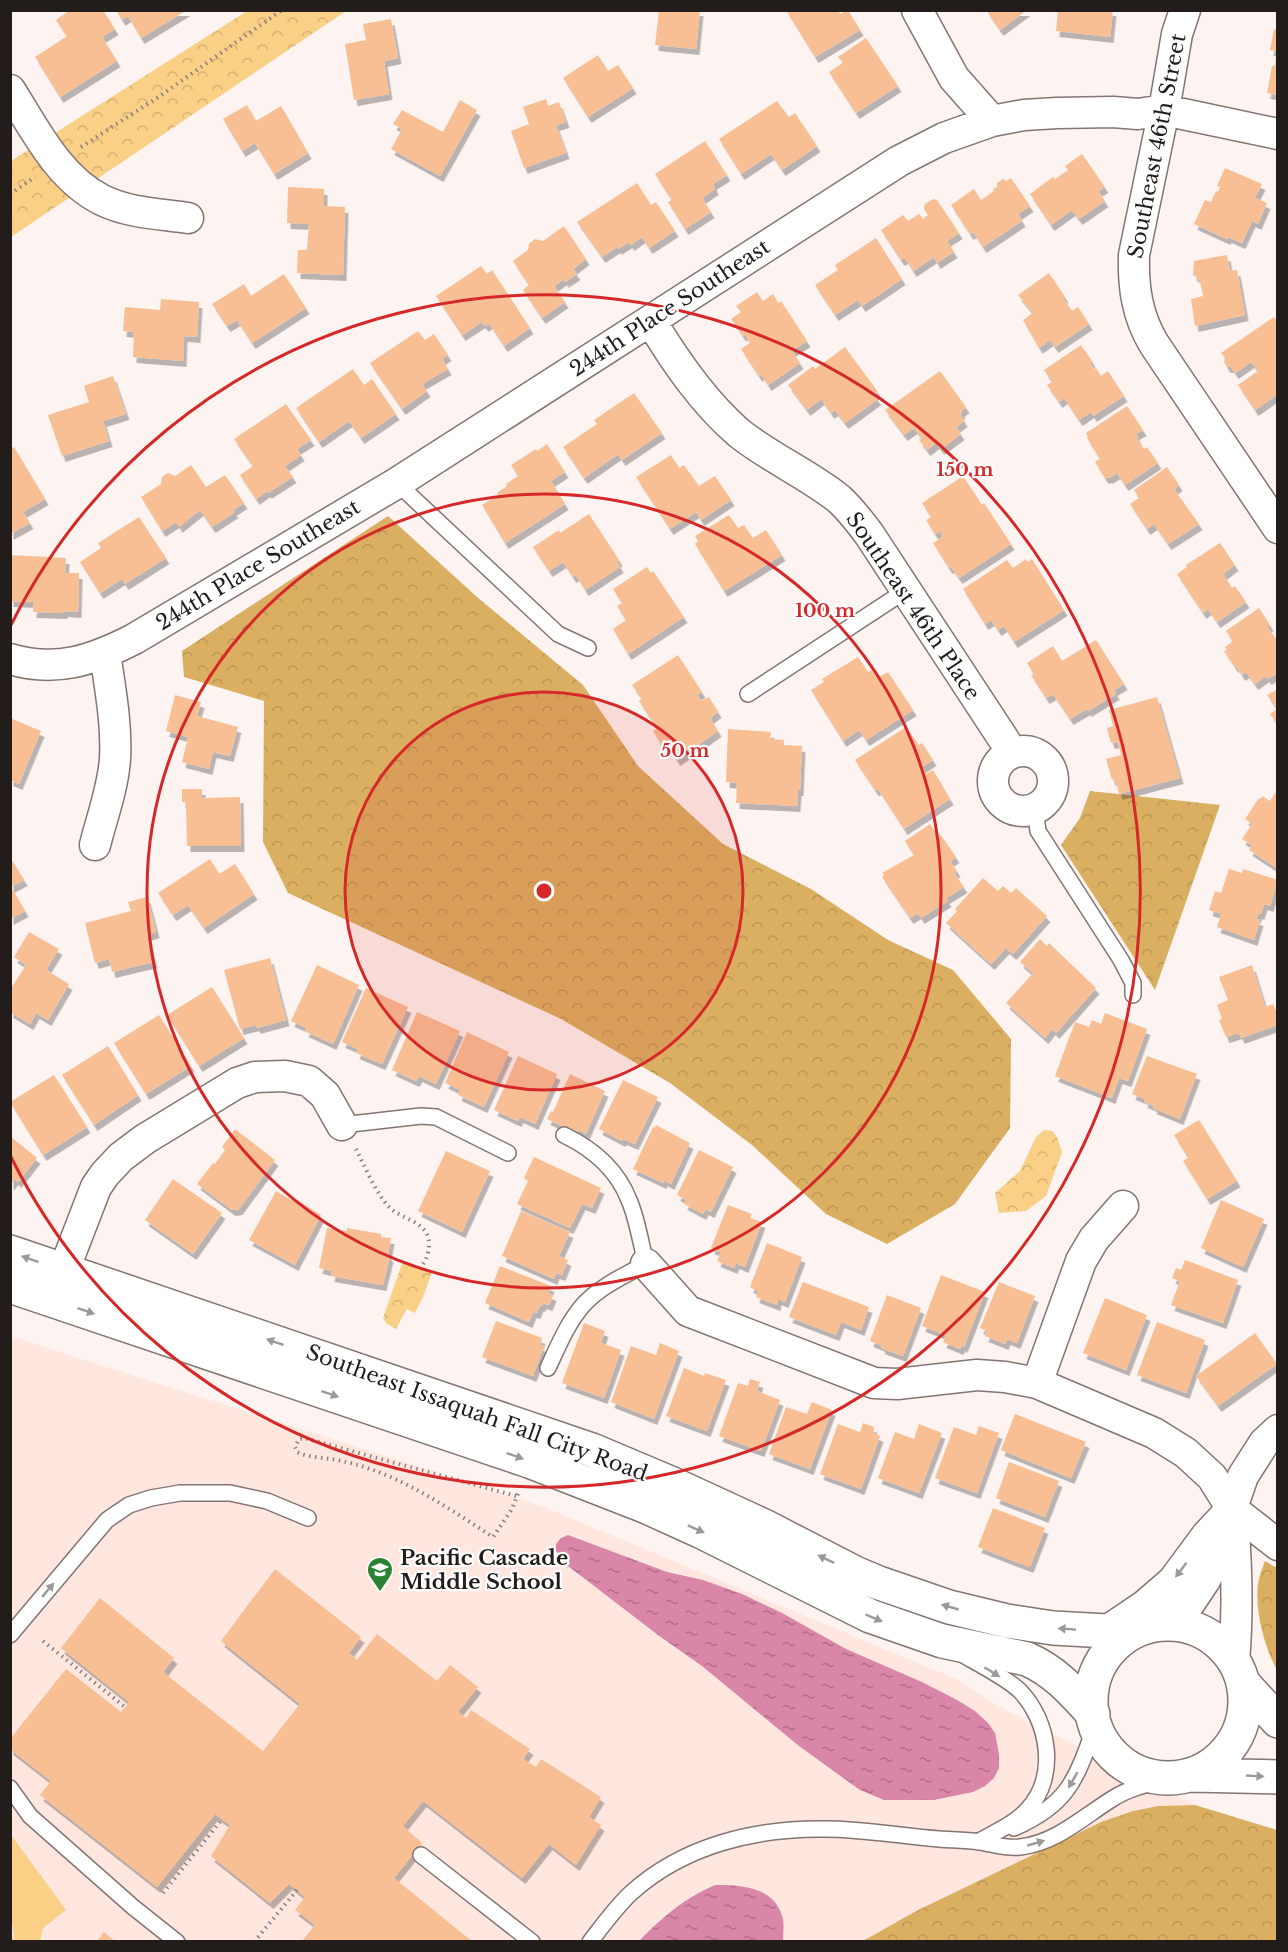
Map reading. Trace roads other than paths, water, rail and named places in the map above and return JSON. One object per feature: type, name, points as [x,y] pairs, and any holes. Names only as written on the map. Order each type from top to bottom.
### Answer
[{"type":"street","points":[[917,10],[954,78],[992,121]]},
{"type":"street","name":"Southeast 46th Street","points":[[1185,10],[1177,34],[1134,255],[1138,311],[1154,344],[1278,528]]},
{"type":"street","points":[[10,90],[57,162],[77,184],[102,200],[136,211],[188,218]]},
{"type":"street","name":"244th Place Southeast","points":[[10,659],[39,665],[71,664],[105,653],[134,639],[397,483],[899,161],[944,138],[992,121],[1024,115],[1113,112],[1138,114],[1164,110],[1278,134]]},
{"type":"street","name":"Southeast 46th Place","points":[[651,321],[672,356],[740,433],[839,499],[856,517],[1012,753]]},
{"type":"street","points":[[94,845],[112,780],[115,760],[114,716],[105,653]]},
{"type":"street","points":[[1022,750],[1033,752],[1049,764],[1053,774],[1050,795],[1035,809],[1024,811],[1014,809],[998,797],[993,776],[1003,758],[1012,753],[1022,750]]},
{"type":"street","points":[[64,1270],[96,1187],[105,1173],[121,1157],[145,1139],[237,1083],[255,1077],[285,1077],[309,1081],[325,1095],[342,1125]]},
{"type":"street","points":[[1037,1383],[1081,1261],[1094,1239],[1123,1206]]},
{"type":"street","name":"Southeast Issaquah Fall City Road","points":[[10,1252],[592,1450],[764,1526],[855,1573],[949,1607],[1007,1621],[1053,1628],[1107,1631],[1158,1626]]},
{"type":"street","points":[[646,1264],[688,1311],[874,1383],[897,1384],[977,1375],[1005,1377],[1037,1383],[1154,1432],[1186,1453],[1212,1478],[1232,1509],[1278,1545]]},
{"type":"street","name":"Southeast Issaquah Fall City Road","points":[[10,1286],[529,1461],[700,1531],[870,1616],[942,1641],[1027,1659],[1046,1668],[1062,1681],[1094,1720]]},
{"type":"street","points":[[1278,1430],[1264,1443],[1243,1476],[1213,1563],[1189,1604],[1158,1626],[1127,1636],[1112,1649],[1101,1663],[1094,1680],[1091,1703],[1094,1720],[1107,1747],[1123,1764],[1144,1774],[1179,1777],[1278,1777]]},
{"type":"street","points":[[1107,1631],[1144,1606],[1173,1581],[1207,1535],[1232,1509]]},
{"type":"street","points":[[1179,1777],[1212,1765],[1229,1749],[1241,1729],[1245,1706],[1239,1672],[1237,1568],[1232,1509]]},
{"type":"street","points":[[1158,1626],[1186,1626],[1205,1634],[1222,1646],[1239,1672],[1278,1721]]},
{"type":"lane","points":[[397,483],[558,634],[588,648]]},
{"type":"lane","points":[[748,694],[905,591]]},
{"type":"lane","points":[[1035,809],[1038,831],[1121,960],[1133,983],[1133,995]]},
{"type":"lane","points":[[342,1125],[421,1116],[436,1117],[508,1153]]},
{"type":"lane","points":[[548,1368],[565,1332],[584,1304],[598,1291],[646,1264],[629,1200],[612,1171],[597,1154],[584,1144],[564,1135]]},
{"type":"lane","points":[[10,1635],[107,1520],[129,1505],[151,1497],[180,1493],[230,1493],[267,1502],[308,1518]]},
{"type":"lane","points":[[942,1641],[1018,1689],[1031,1704],[1040,1722],[1045,1740],[1047,1762],[1040,1792],[1035,1801],[1022,1815],[978,1842]]},
{"type":"lane","points":[[978,1842],[1036,1818],[1058,1802],[1072,1785],[1094,1720]]},
{"type":"lane","points":[[590,1941],[632,1892],[665,1867],[699,1850],[733,1838],[778,1830],[826,1829],[978,1842],[1018,1848],[1043,1842],[1132,1788],[1179,1777]]},
{"type":"lane","points":[[10,1788],[30,1816],[133,1907],[177,1941]]},
{"type":"lane","points":[[421,1855],[532,1941]]},
{"type":"water","points":[[568,1535],[667,1572],[703,1580],[742,1594],[782,1613],[846,1649],[957,1700],[975,1711],[995,1733],[999,1768],[994,1778],[973,1792],[934,1800],[884,1800],[860,1790],[799,1746],[702,1666],[568,1566],[556,1551],[556,1544]]},
{"type":"water","points":[[715,1885],[744,1887],[770,1897],[782,1916],[783,1941],[639,1941],[674,1909]]},
{"type":"place","name":"Pacific Cascade Middle School","points":[[380,1593]]}]
